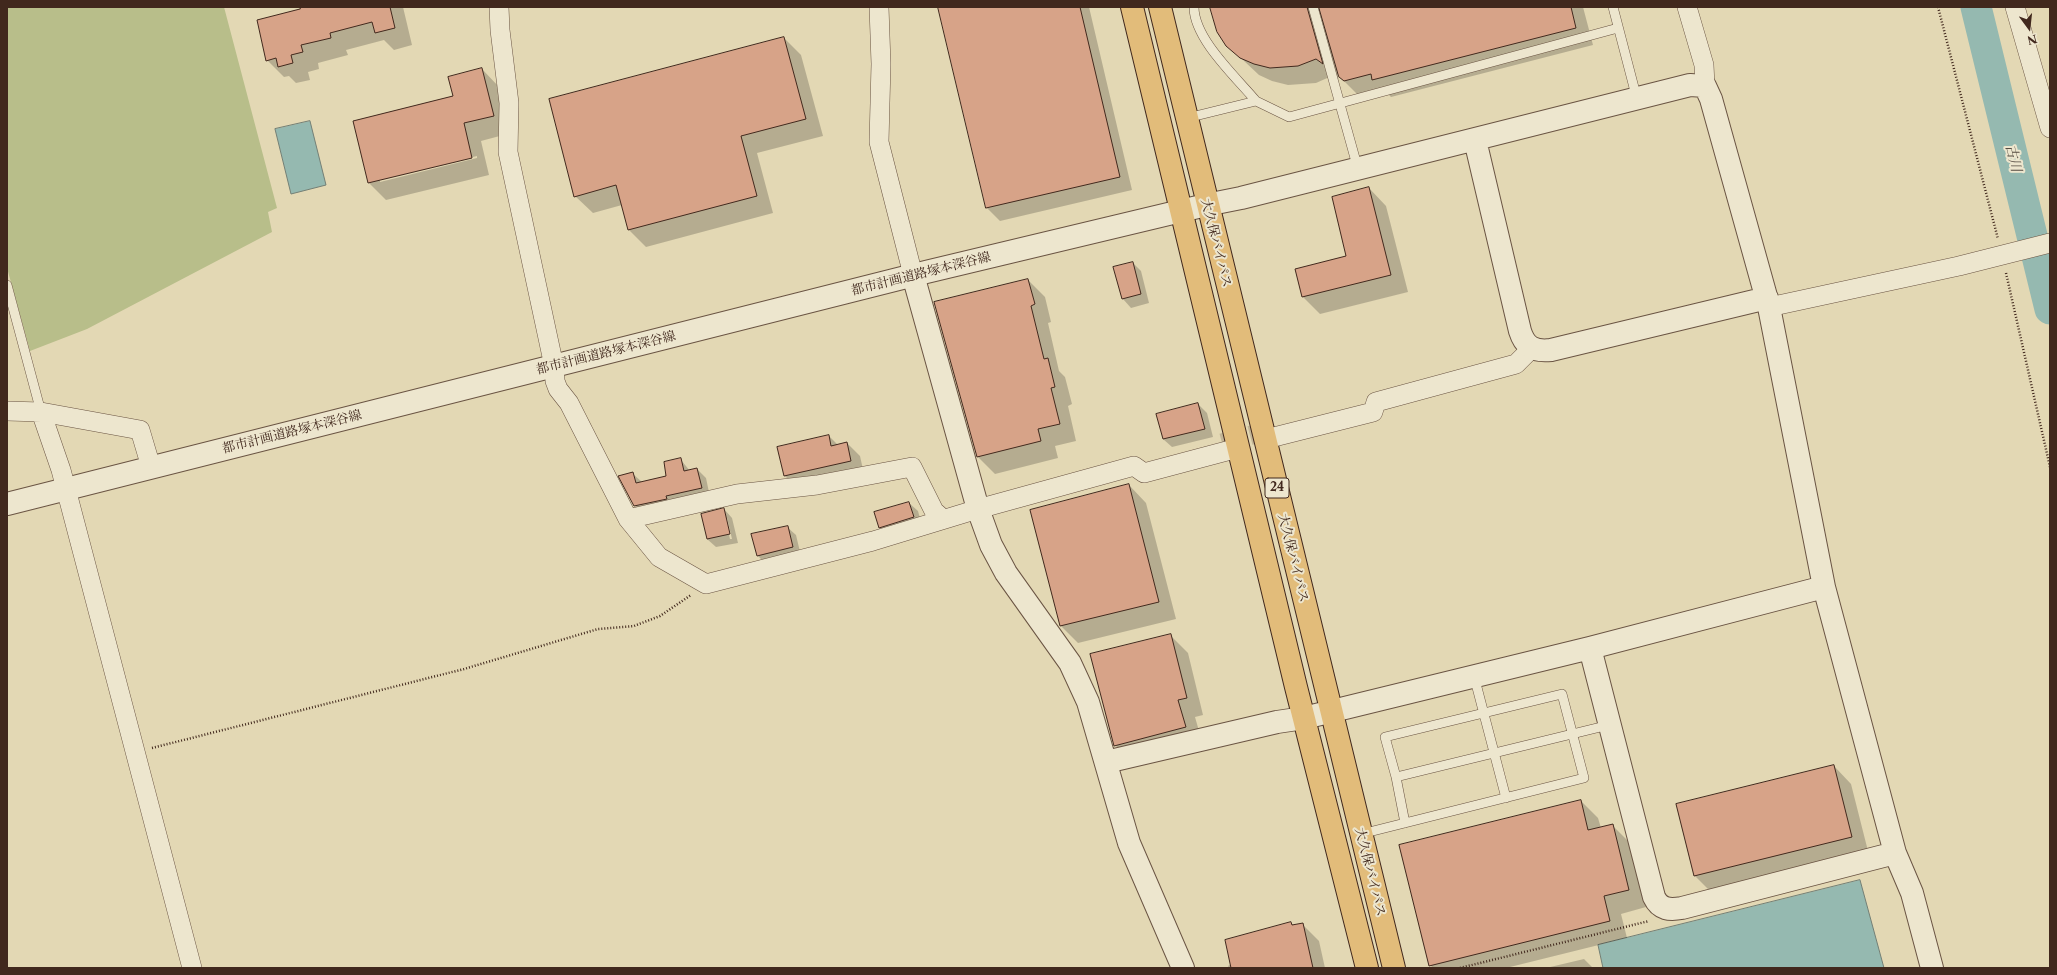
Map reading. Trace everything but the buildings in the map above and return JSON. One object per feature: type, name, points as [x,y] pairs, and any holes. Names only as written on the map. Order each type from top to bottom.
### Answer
[{"type":"highway","name":"大久保バイパス","points":[[1132,7],[1304,718],[1367,968]]},
{"type":"highway","name":"大久保バイパス","points":[[1160,7],[1206,205],[1266,439],[1394,968]]},
{"type":"street","points":[[500,7],[500,30],[509,103],[508,152],[554,366],[555,381],[558,389],[569,403],[628,519],[659,557],[706,584],[873,541],[978,509],[1217,444]]},
{"type":"street","points":[[879,7],[881,64],[879,142],[913,276],[978,509],[991,545],[1006,573],[1070,663],[1088,702],[1129,843],[1183,968]]},
{"type":"street","points":[[1688,7],[1704,65],[1706,86],[1712,99],[1768,302],[1824,587],[1895,853],[1912,893],[1932,968]]},
{"type":"street","points":[[2015,7],[2050,128]]},
{"type":"street","name":"都市計画道路塚本深谷線","points":[[7,504],[913,276],[1182,210],[1358,169],[1690,85],[1706,86]]},
{"type":"street","points":[[1474,140],[1520,331],[1523,340],[1531,349],[1540,352],[1768,302],[2002,255],[2050,243]]},
{"type":"street","points":[[1287,426],[1516,364],[1531,349]]},
{"type":"street","points":[[1266,439],[1373,412],[1376,402]]},
{"type":"street","points":[[7,411],[41,412],[140,430],[151,467]]},
{"type":"street","points":[[41,412],[66,489],[192,968]]},
{"type":"street","points":[[1134,466],[1144,473],[1238,448]]},
{"type":"street","points":[[628,519],[737,494],[817,485],[912,466],[934,511],[943,519]]},
{"type":"street","points":[[1106,762],[1276,722],[1304,718],[1590,648],[1824,587]]},
{"type":"street","points":[[1590,648],[1654,897],[1657,903],[1670,910],[1682,908],[1895,853]]},
{"type":"lane","points":[[1194,7],[1201,34],[1215,54],[1256,101],[1289,117],[1618,28]]},
{"type":"lane","points":[[1313,7],[1358,169]]},
{"type":"lane","points":[[1612,7],[1637,99]]},
{"type":"lane","points":[[1186,119],[1256,101]]},
{"type":"lane","points":[[7,285],[41,412]]},
{"type":"lane","points":[[1474,676],[1506,798]]},
{"type":"lane","points":[[1361,834],[1506,798],[1584,778],[1562,694],[1385,737],[1396,777],[1405,823]]},
{"type":"lane","points":[[1396,777],[1609,725]]},
{"type":"path","points":[[136,753],[464,669],[598,629],[634,626],[660,616],[706,584]]},
{"type":"path","points":[[1460,968],[1645,923],[1666,909]]},
{"type":"green space","points":[[7,7],[224,7],[277,208],[268,212],[272,232],[87,329],[30,351],[7,268]]},
{"type":"water","points":[[310,121],[326,185],[291,194],[275,129]]},
{"type":"water","points":[[1860,880],[1884,968],[1603,968],[1598,945]]},
{"type":"waterway","name":"古川","points":[[1976,7],[2050,309]]},
{"type":"tunnel","points":[[1222,443],[1278,428]]}]
